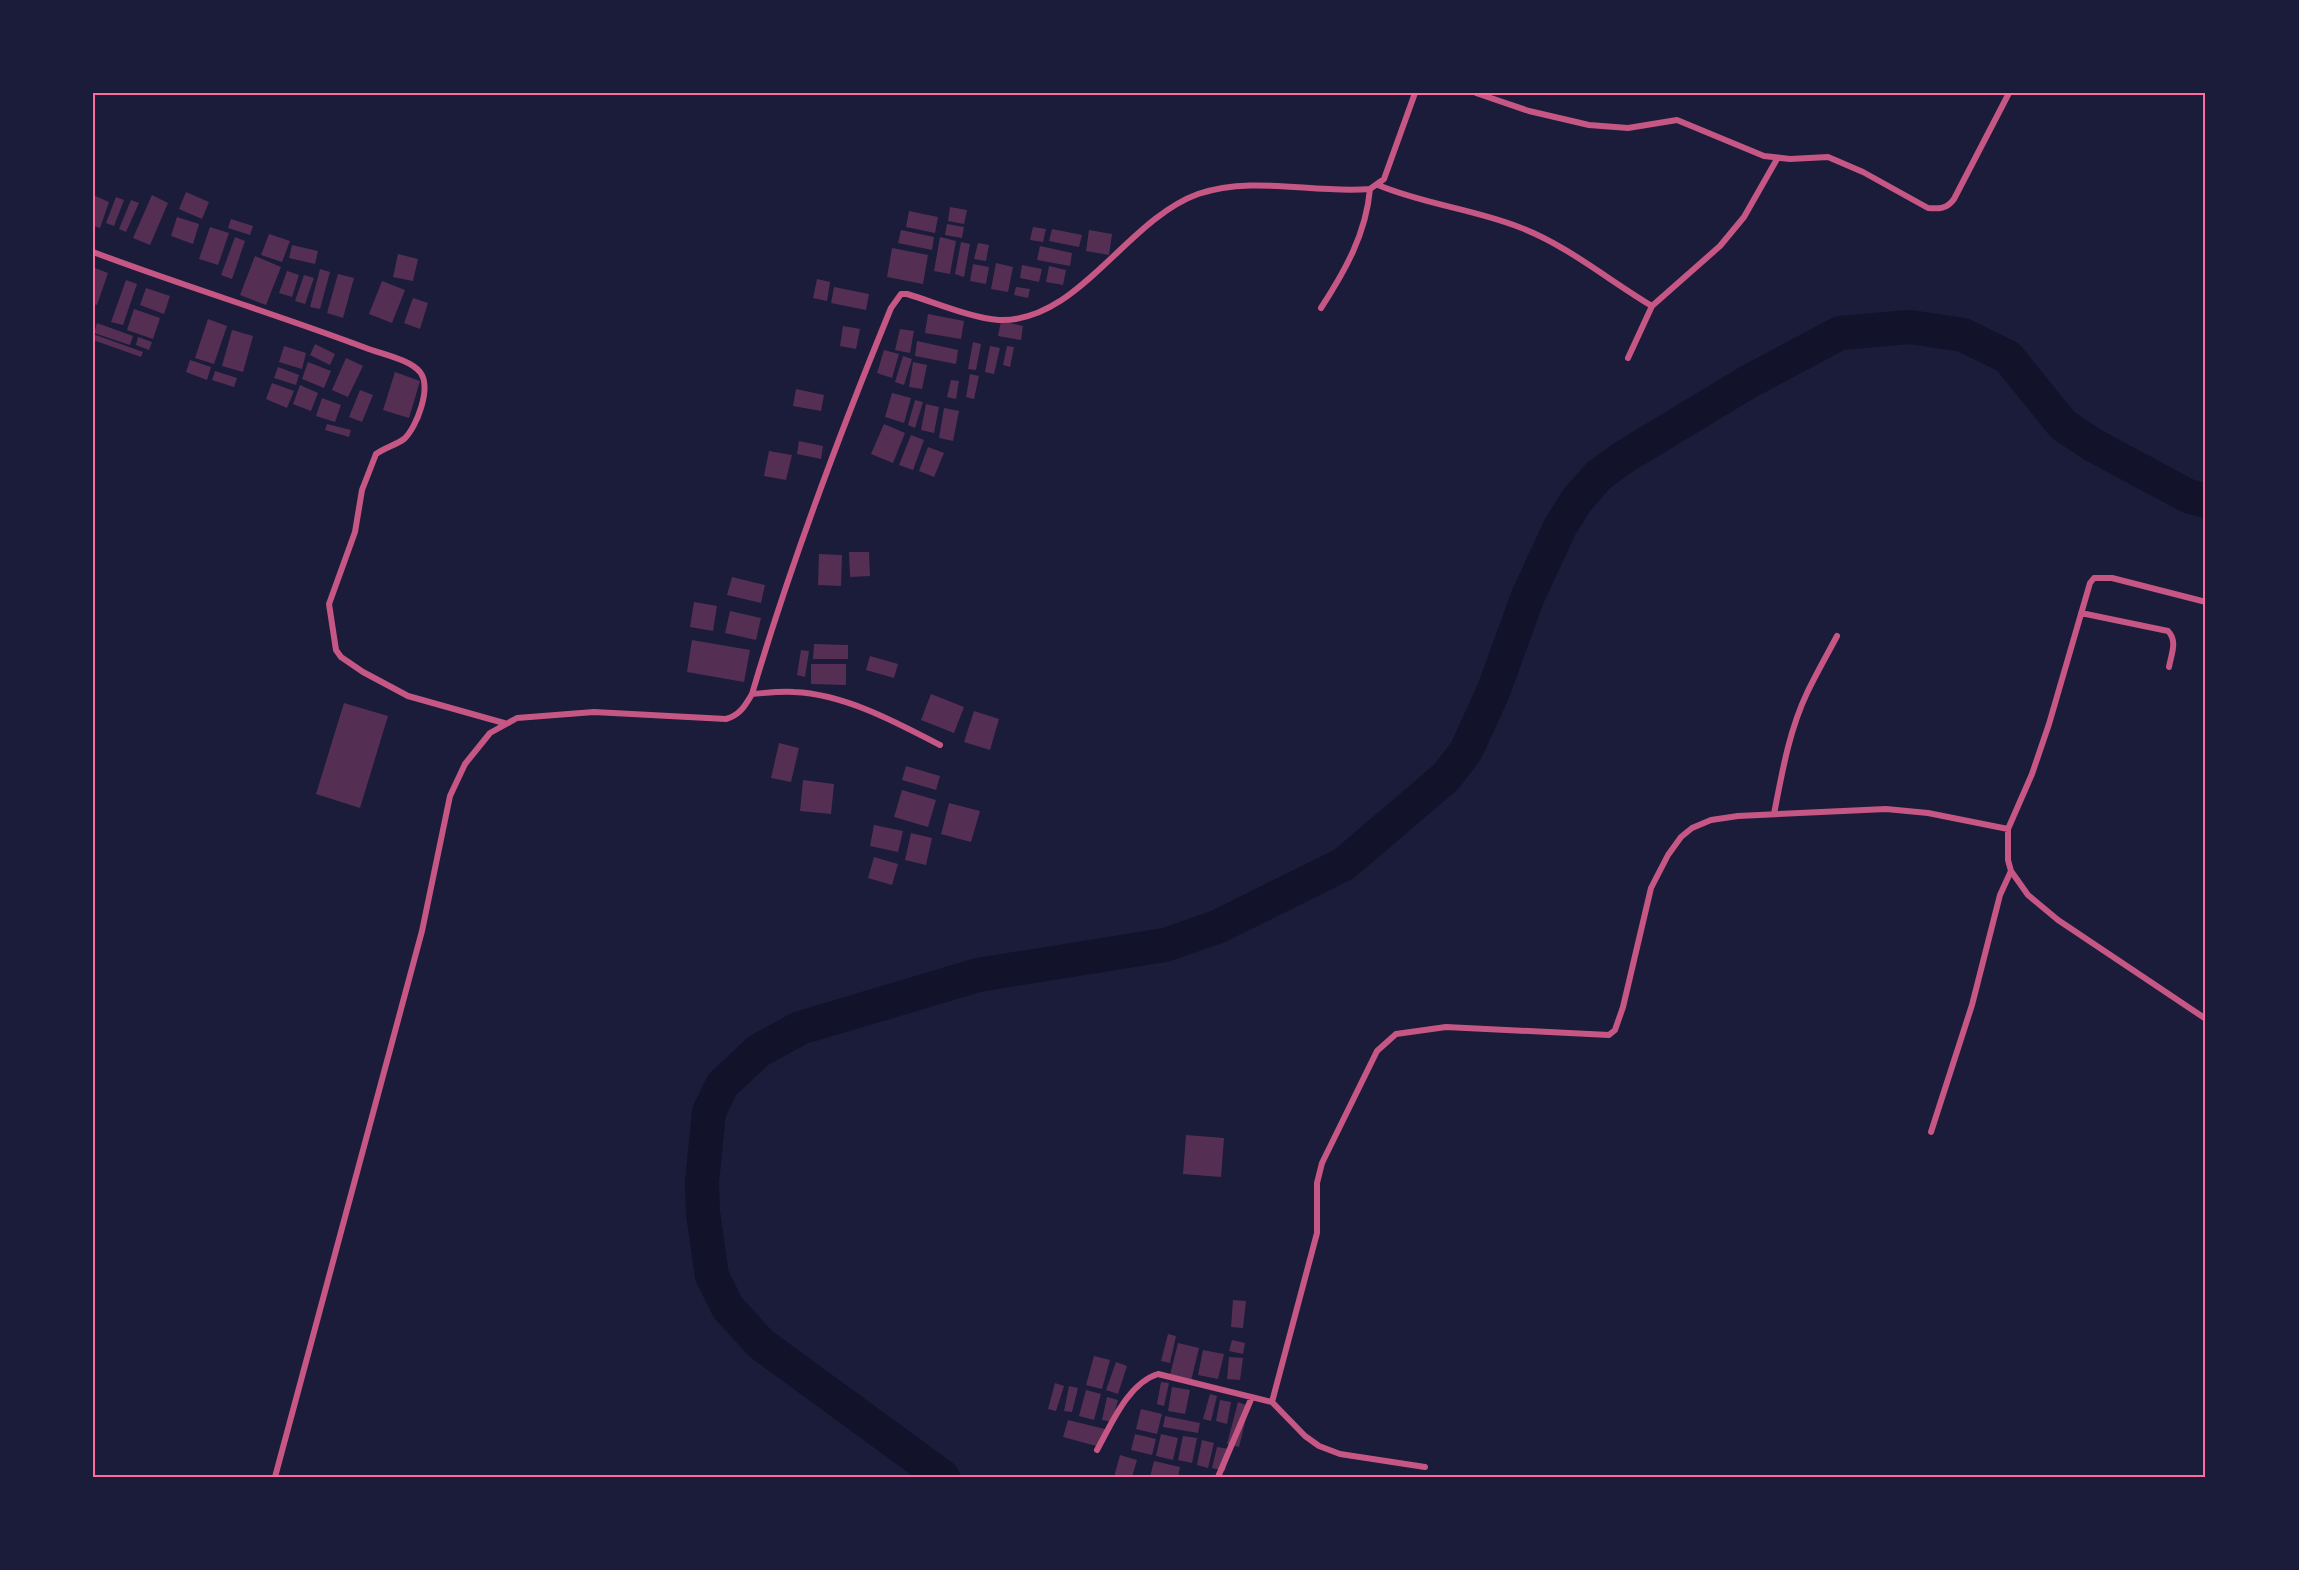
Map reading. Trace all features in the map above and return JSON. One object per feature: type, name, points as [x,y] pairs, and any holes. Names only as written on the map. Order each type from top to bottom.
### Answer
[{"type":"street","points":[[276,1477],[422,932],[450,796],[470,757],[485,739],[504,723],[517,718],[570,712],[726,719],[735,716],[745,707],[752,694],[793,564],[843,424],[891,308],[901,294],[988,318],[1016,318],[1061,300],[1079,289],[1151,220],[1176,203],[1201,193],[1253,185],[1370,189],[1384,178],[1415,93]]},
{"type":"street","points":[[1476,93],[1558,119],[1602,127],[1628,128],[1677,120],[1764,156],[1777,159],[1828,157],[1863,172],[1928,208],[1939,209],[1949,206],[1954,199],[2008,93]]},
{"type":"street","points":[[1628,358],[1652,306],[1720,246],[1744,217],[1777,159]]},
{"type":"street","points":[[1378,185],[1403,195],[1517,226],[1545,238],[1652,306]]},
{"type":"street","points":[[1321,308],[1354,253],[1366,216],[1370,189]]},
{"type":"street","points":[[93,252],[159,277],[326,333],[419,371],[425,382],[421,409],[415,427],[403,440],[376,454],[362,490],[359,518],[329,604],[333,642],[341,657],[401,692],[504,723]]},
{"type":"street","points":[[2206,602],[2100,576],[2090,583],[2045,734],[2008,829],[2008,860],[2011,871],[2028,895],[2058,920],[2206,1019]]},
{"type":"street","points":[[2081,613],[2168,631],[2173,636],[2174,643],[2169,667]]},
{"type":"street","points":[[1774,814],[1789,742],[1798,715],[1806,694],[1837,636]]},
{"type":"street","points":[[752,694],[794,692],[844,703],[900,724],[940,744]]},
{"type":"street","points":[[1272,1402],[1317,1233],[1317,1183],[1322,1163],[1377,1051],[1396,1035],[1446,1027],[1609,1035],[1615,1030],[1623,1007],[1651,888],[1668,855],[1681,837],[1692,828],[1711,820],[1774,814],[1886,809],[1929,813],[2008,829]]},
{"type":"street","points":[[1931,1132],[1972,1005],[2000,895],[2011,871]]},
{"type":"street","points":[[1097,1450],[1123,1405],[1149,1377],[1168,1374],[1272,1402],[1294,1426],[1319,1446],[1369,1460],[1425,1467]]},
{"type":"street","points":[[1218,1477],[1252,1397]]},
{"type":"building","points":[[186,192],[209,202],[202,219],[179,209]]},
{"type":"building","points":[[93,195],[109,202],[100,228],[93,226]]},
{"type":"building","points":[[152,195],[168,203],[150,245],[133,238]]},
{"type":"building","points":[[116,197],[124,200],[114,226],[106,223]]},
{"type":"building","points":[[131,200],[139,203],[126,232],[119,229]]},
{"type":"building","points":[[950,207],[967,210],[964,224],[948,221]]},
{"type":"building","points":[[909,211],[938,217],[935,233],[906,227]]},
{"type":"building","points":[[177,217],[199,224],[193,244],[171,236]]},
{"type":"building","points":[[231,219],[253,226],[250,235],[228,228]]},
{"type":"building","points":[[947,224],[964,227],[962,238],[945,235]]},
{"type":"building","points":[[210,227],[229,233],[218,265],[199,259]]},
{"type":"building","points":[[1033,227],[1046,229],[1043,242],[1030,240]]},
{"type":"building","points":[[1052,229],[1082,235],[1079,247],[1049,241]]},
{"type":"building","points":[[901,230],[934,237],[932,250],[898,243]]},
{"type":"building","points":[[1089,230],[1112,234],[1109,255],[1086,251]]},
{"type":"building","points":[[269,234],[290,241],[282,262],[261,255]]},
{"type":"building","points":[[235,237],[245,241],[232,279],[221,275]]},
{"type":"building","points":[[940,237],[956,241],[950,274],[934,271]]},
{"type":"building","points":[[961,242],[970,244],[964,277],[955,274]]},
{"type":"building","points":[[978,243],[989,245],[986,261],[974,259]]},
{"type":"building","points":[[292,245],[318,251],[315,264],[289,258]]},
{"type":"building","points":[[1040,246],[1072,253],[1070,266],[1037,260]]},
{"type":"building","points":[[892,248],[928,255],[923,284],[887,277]]},
{"type":"building","points":[[398,254],[418,259],[413,281],[393,277]]},
{"type":"building","points":[[255,256],[281,267],[266,305],[240,295]]},
{"type":"building","points":[[996,263],[1013,267],[1008,292],[991,289]]},
{"type":"building","points":[[973,264],[989,267],[986,284],[970,281]]},
{"type":"building","points":[[1022,265],[1042,269],[1039,282],[1020,278]]},
{"type":"building","points":[[1049,266],[1066,270],[1063,285],[1046,282]]},
{"type":"building","points":[[95,268],[108,273],[97,305],[93,304]]},
{"type":"building","points":[[320,269],[330,272],[320,309],[310,307]]},
{"type":"building","points":[[287,271],[299,275],[292,297],[279,293]]},
{"type":"building","points":[[338,274],[354,278],[343,318],[327,313]]},
{"type":"building","points":[[304,275],[314,278],[305,304],[295,301]]},
{"type":"building","points":[[817,279],[830,282],[827,301],[813,298]]},
{"type":"building","points":[[126,280],[137,284],[123,325],[111,322]]},
{"type":"building","points":[[382,281],[405,290],[392,323],[369,314]]},
{"type":"building","points":[[834,287],[869,294],[866,310],[831,303]]},
{"type":"building","points":[[1016,287],[1030,289],[1028,298],[1014,295]]},
{"type":"building","points":[[146,288],[170,296],[164,314],[140,305]]},
{"type":"building","points":[[413,298],[428,303],[420,329],[404,323]]},
{"type":"building","points":[[134,309],[160,318],[153,339],[127,330]]},
{"type":"building","points":[[928,314],[964,321],[961,339],[925,333]]},
{"type":"building","points":[[208,319],[227,326],[214,364],[195,358]]},
{"type":"building","points":[[1001,321],[1023,326],[1021,340],[998,336]]},
{"type":"building","points":[[97,323],[133,336],[130,345],[94,333]]},
{"type":"building","points":[[843,326],[860,329],[856,349],[840,346]]},
{"type":"building","points":[[900,329],[914,331],[910,353],[895,350]]},
{"type":"building","points":[[232,330],[253,336],[243,372],[222,366]]},
{"type":"building","points":[[93,334],[143,352],[141,357],[93,340]]},
{"type":"building","points":[[138,337],[152,342],[149,350],[136,345]]},
{"type":"building","points":[[917,341],[958,350],[956,364],[915,356]]},
{"type":"building","points":[[973,342],[981,344],[976,370],[968,369]]},
{"type":"building","points":[[315,344],[335,354],[330,365],[310,355]]},
{"type":"building","points":[[284,346],[306,353],[302,369],[279,362]]},
{"type":"building","points":[[990,346],[1000,348],[994,374],[985,372]]},
{"type":"building","points":[[1007,346],[1014,347],[1010,367],[1003,365]]},
{"type":"building","points":[[884,350],[899,354],[892,378],[877,373]]},
{"type":"building","points":[[903,356],[912,359],[904,385],[895,382]]},
{"type":"building","points":[[346,358],[363,366],[348,397],[332,390]]},
{"type":"building","points":[[190,360],[211,367],[207,380],[186,372]]},
{"type":"building","points":[[308,362],[331,371],[324,388],[302,379]]},
{"type":"building","points":[[913,362],[927,365],[922,389],[909,387]]},
{"type":"building","points":[[278,367],[299,375],[296,385],[274,378]]},
{"type":"building","points":[[215,371],[237,378],[234,387],[212,380]]},
{"type":"building","points":[[395,372],[420,381],[409,418],[383,410]]},
{"type":"building","points":[[970,374],[979,376],[974,399],[966,397]]},
{"type":"building","points":[[951,380],[959,381],[956,399],[947,397]]},
{"type":"building","points":[[272,383],[294,391],[287,408],[266,399]]},
{"type":"building","points":[[300,385],[318,393],[311,411],[293,404]]},
{"type":"building","points":[[796,389],[824,395],[821,411],[793,406]]},
{"type":"building","points":[[360,390],[373,395],[362,422],[349,417]]},
{"type":"building","points":[[892,393],[911,398],[904,423],[885,417]]},
{"type":"building","points":[[322,398],[341,405],[335,422],[316,416]]},
{"type":"building","points":[[915,400],[923,402],[915,428],[908,425]]},
{"type":"building","points":[[926,404],[939,407],[934,433],[921,430]]},
{"type":"building","points":[[944,408],[959,411],[953,441],[939,438]]},
{"type":"building","points":[[327,424],[351,430],[349,437],[325,430]]},
{"type":"building","points":[[884,424],[905,433],[893,463],[871,454]]},
{"type":"building","points":[[911,435],[924,440],[913,470],[899,465]]},
{"type":"building","points":[[799,441],[823,446],[821,459],[797,454]]},
{"type":"building","points":[[928,447],[944,453],[934,477],[919,471]]},
{"type":"building","points":[[769,451],[792,455],[786,480],[764,476]]},
{"type":"building","points":[[849,552],[869,552],[870,576],[850,577]]},
{"type":"building","points":[[819,554],[842,555],[841,586],[818,585]]},
{"type":"building","points":[[732,577],[765,585],[761,603],[727,595]]},
{"type":"building","points":[[694,602],[717,606],[713,631],[690,627]]},
{"type":"building","points":[[730,611],[761,618],[756,640],[725,633]]},
{"type":"building","points":[[692,640],[750,650],[744,682],[687,672]]},
{"type":"building","points":[[814,644],[848,645],[848,659],[813,659]]},
{"type":"building","points":[[801,650],[809,651],[805,677],[797,675]]},
{"type":"building","points":[[870,656],[898,664],[894,678],[866,670]]},
{"type":"building","points":[[811,664],[846,664],[846,685],[811,684]]},
{"type":"building","points":[[931,694],[964,707],[954,733],[921,720]]},
{"type":"building","points":[[344,703],[388,716],[360,808],[316,794]]},
{"type":"building","points":[[974,711],[999,719],[990,750],[964,742]]},
{"type":"building","points":[[779,743],[799,748],[791,782],[771,778]]},
{"type":"building","points":[[906,766],[940,776],[936,790],[902,780]]},
{"type":"building","points":[[803,780],[834,784],[831,814],[800,811]]},
{"type":"building","points":[[902,790],[936,800],[928,827],[894,817]]},
{"type":"building","points":[[949,803],[980,811],[971,842],[941,834]]},
{"type":"building","points":[[874,825],[903,831],[898,852],[870,846]]},
{"type":"building","points":[[911,833],[932,838],[926,865],[905,860]]},
{"type":"building","points":[[874,857],[898,864],[892,885],[868,878]]},
{"type":"building","points":[[1186,1135],[1224,1138],[1221,1177],[1183,1174]]},
{"type":"building","points":[[1233,1300],[1246,1301],[1243,1328],[1231,1327]]},
{"type":"building","points":[[1168,1334],[1176,1336],[1170,1363],[1161,1361]]},
{"type":"building","points":[[1232,1340],[1245,1343],[1243,1354],[1229,1351]]},
{"type":"building","points":[[1178,1343],[1199,1348],[1191,1381],[1170,1375]]},
{"type":"building","points":[[1203,1350],[1224,1354],[1218,1379],[1198,1375]]},
{"type":"building","points":[[1094,1356],[1110,1360],[1102,1389],[1086,1385]]},
{"type":"building","points":[[1229,1357],[1243,1358],[1240,1380],[1227,1379]]},
{"type":"building","points":[[1116,1362],[1127,1366],[1118,1394],[1106,1390]]},
{"type":"building","points":[[1161,1382],[1169,1383],[1164,1406],[1157,1404]]},
{"type":"building","points":[[1055,1383],[1064,1386],[1056,1411],[1048,1409]]},
{"type":"building","points":[[1069,1386],[1078,1388],[1072,1412],[1064,1411]]},
{"type":"building","points":[[1172,1387],[1190,1390],[1185,1414],[1168,1411]]},
{"type":"building","points":[[1086,1390],[1101,1394],[1094,1420],[1079,1416]]},
{"type":"building","points":[[1210,1394],[1217,1396],[1211,1421],[1203,1419]]},
{"type":"building","points":[[1107,1397],[1118,1400],[1112,1422],[1102,1420]]},
{"type":"building","points":[[1220,1400],[1231,1402],[1227,1424],[1216,1421]]},
{"type":"building","points":[[1238,1402],[1249,1406],[1239,1447],[1227,1444]]},
{"type":"building","points":[[1141,1409],[1162,1414],[1157,1434],[1136,1429]]},
{"type":"building","points":[[1165,1416],[1200,1423],[1198,1433],[1163,1427]]},
{"type":"building","points":[[1068,1420],[1105,1429],[1100,1447],[1063,1437]]},
{"type":"building","points":[[1135,1434],[1156,1439],[1152,1455],[1131,1450]]},
{"type":"building","points":[[1161,1434],[1178,1438],[1173,1460],[1156,1456]]},
{"type":"building","points":[[1183,1436],[1197,1438],[1192,1463],[1178,1460]]},
{"type":"building","points":[[1202,1440],[1214,1443],[1208,1468],[1197,1465]]},
{"type":"building","points":[[1217,1447],[1230,1449],[1225,1471],[1212,1468]]},
{"type":"building","points":[[1120,1455],[1137,1460],[1132,1477],[1114,1477]]},
{"type":"building","points":[[1154,1461],[1180,1467],[1178,1477],[1150,1477]]},
{"type":"waterway","points":[[943,1477],[761,1344],[728,1308],[712,1276],[703,1213],[702,1182],[709,1112],[722,1085],[758,1051],[800,1028],[978,975],[1165,945],[1217,927],[1344,864],[1446,777],[1466,751],[1493,692],[1528,596],[1560,527],[1577,500],[1599,475],[1624,457],[1748,382],[1840,333],[1910,327],[1963,335],[2008,357],[2063,425],[2093,445],[2188,496],[2206,501]]}]
